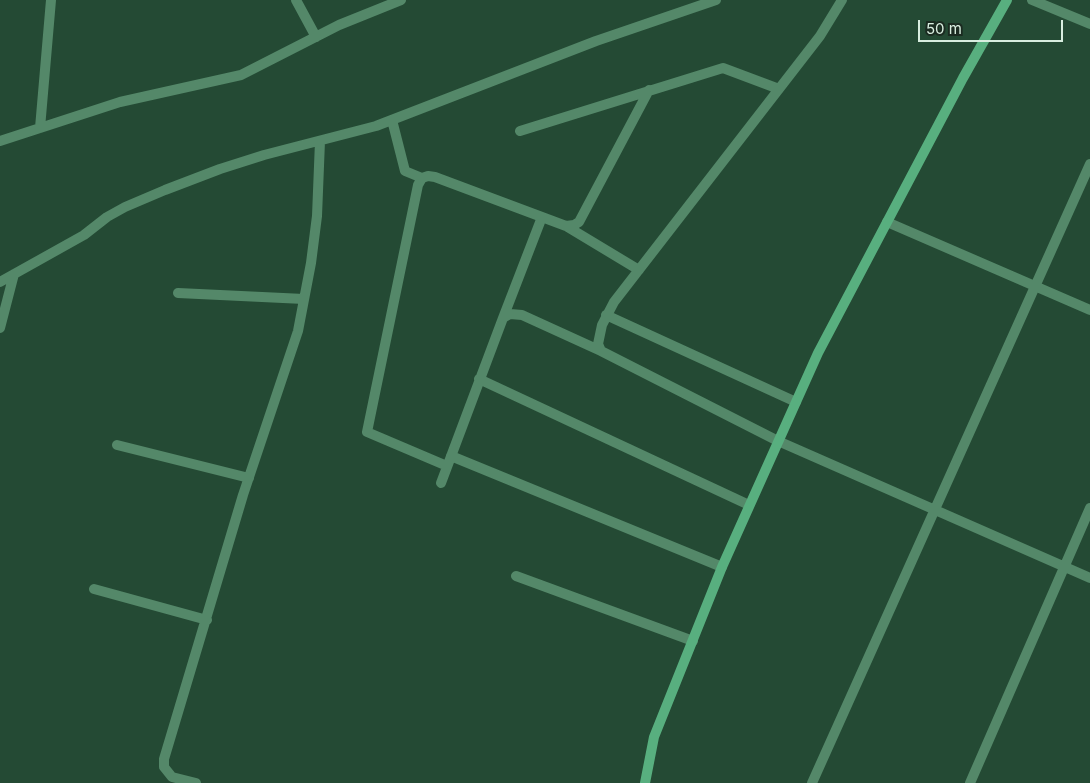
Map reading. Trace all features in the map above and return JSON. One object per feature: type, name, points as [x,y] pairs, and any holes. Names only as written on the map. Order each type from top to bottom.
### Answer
[{"type":"street","points":[[40,128],[51,0]]},
{"type":"street","points":[[296,0],[316,37]]},
{"type":"street","points":[[0,141],[120,102],[241,75],[339,25],[401,0]]},
{"type":"street","points":[[0,282],[84,235],[107,218],[133,203],[220,169],[392,120],[596,41],[716,0]]},
{"type":"street","points":[[602,351],[598,337],[606,315],[820,36],[842,0]]},
{"type":"street","points":[[645,783],[654,737],[722,567],[818,353],[962,78],[1007,0]]},
{"type":"street","points":[[1032,0],[1090,24]]},
{"type":"street","points":[[520,131],[723,68],[779,89]]},
{"type":"street","points":[[566,226],[579,222],[649,90]]},
{"type":"street","points":[[392,120],[405,171],[422,178],[428,176],[435,178],[566,226],[639,270]]},
{"type":"street","points":[[196,783],[172,777],[164,767],[164,759],[249,478],[298,331],[317,216],[320,141]]},
{"type":"street","points":[[812,783],[1090,164]]},
{"type":"street","points":[[422,178],[418,186],[366,432],[449,461],[722,567]]},
{"type":"street","points":[[441,483],[542,217]]},
{"type":"street","points":[[887,222],[1090,310]]},
{"type":"street","points":[[0,328],[14,274]]},
{"type":"street","points":[[178,293],[304,299]]},
{"type":"street","points":[[503,318],[510,314],[522,315],[602,351],[778,441],[1090,578]]},
{"type":"street","points":[[606,315],[796,402]]},
{"type":"street","points":[[479,379],[749,505]]},
{"type":"street","points":[[117,445],[249,478]]},
{"type":"street","points":[[970,783],[1090,508]]},
{"type":"street","points":[[516,576],[693,641]]},
{"type":"street","points":[[94,589],[207,620]]}]
